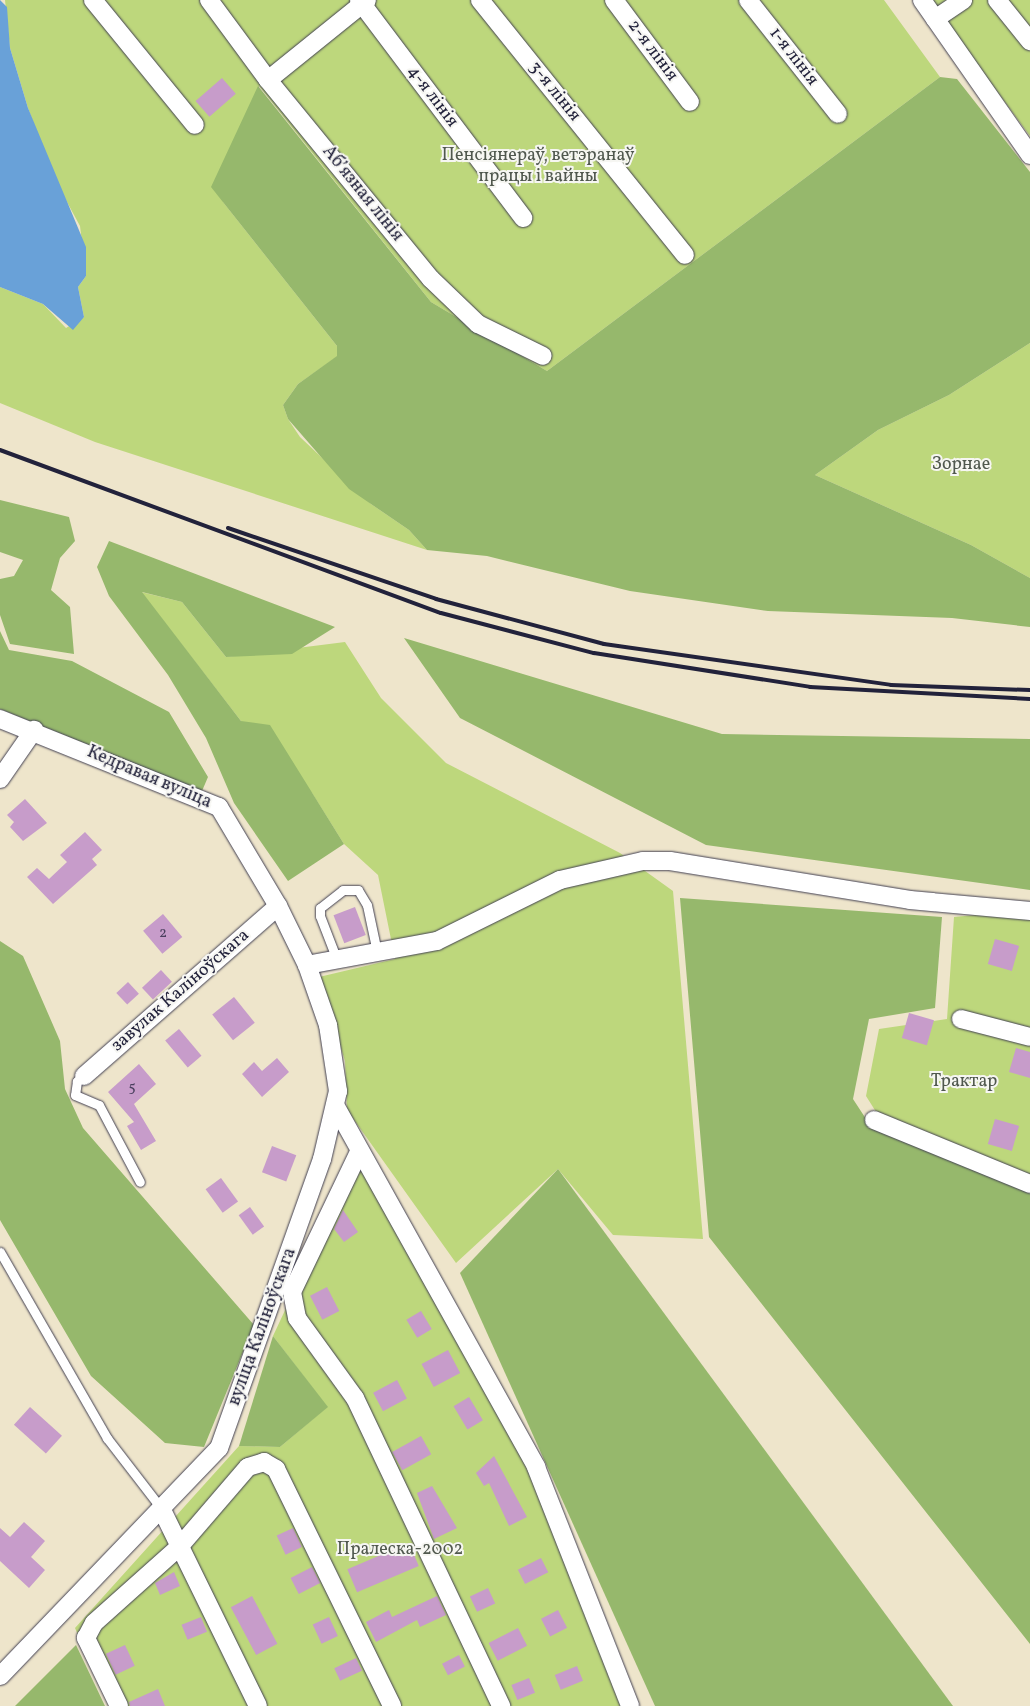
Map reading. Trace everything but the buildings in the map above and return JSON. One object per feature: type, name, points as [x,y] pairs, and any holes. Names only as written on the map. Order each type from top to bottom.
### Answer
[{"type":"street","points":[[92,0],[195,125]]},
{"type":"street","name":"Абʼязная лінія","points":[[209,0],[268,80],[431,279],[478,324],[543,356]]},
{"type":"street","name":"3-я лінія","points":[[480,0],[685,255]]},
{"type":"street","name":"2-я лінія","points":[[614,0],[690,102]]},
{"type":"street","name":"1-я лінія","points":[[748,0],[838,114]]},
{"type":"street","points":[[922,0],[1030,155]]},
{"type":"street","points":[[935,19],[963,0]]},
{"type":"street","points":[[997,0],[1030,41]]},
{"type":"street","points":[[268,80],[363,1]]},
{"type":"street","name":"4-я лінія","points":[[363,1],[523,218]]},
{"type":"street","name":"Кедравая вуліца","points":[[0,719],[34,730],[219,807],[278,906]]},
{"type":"street","points":[[0,779],[34,730]]},
{"type":"street","points":[[307,965],[437,941],[560,880],[643,862],[670,861],[910,900],[1030,911]]},
{"type":"street","name":"вуліца Каліноўскага","points":[[0,1676],[219,1448],[322,1159],[336,1107],[334,1055],[307,965],[278,906]]},
{"type":"street","name":"завулак Каліноўскага","points":[[84,1076],[278,906]]},
{"type":"street","points":[[961,1019],[1030,1037]]},
{"type":"street","points":[[336,1107],[359,1152],[422,1257],[536,1467],[630,1706]]},
{"type":"street","points":[[874,1120],[1030,1184]]},
{"type":"street","points":[[359,1152],[292,1292],[297,1318],[355,1398],[501,1706]]},
{"type":"street","points":[[119,1706],[86,1638],[94,1622],[180,1546],[248,1466],[264,1462],[276,1469],[392,1706]]},
{"type":"street","points":[[161,1508],[258,1706]]},
{"type":"lane","points":[[337,960],[320,916],[320,908],[343,890],[358,890],[367,905],[377,952]]},
{"type":"lane","points":[[84,1076],[77,1081],[75,1095],[99,1105],[140,1182]]},
{"type":"lane","points":[[0,1252],[107,1438],[161,1508]]},
{"type":"green space","name":"Пенсіянераў, ветэранаў працы і вайны","points":[[5,0],[884,0],[940,77],[547,371],[431,302],[259,86],[223,202],[337,346],[338,356],[298,384],[283,405],[288,419],[300,437],[371,504],[409,530],[427,550],[95,442],[0,403],[0,287],[43,304],[66,328],[84,317],[78,287],[86,276],[80,226],[54,178],[28,108],[10,48]]},
{"type":"green space","points":[[929,0],[1030,0],[1030,136]]},
{"type":"green space","points":[[940,77],[957,79],[1030,172],[1030,343],[949,395],[878,430],[815,475],[971,545],[1030,578],[1030,627],[952,618],[768,611],[630,591],[487,556],[427,550],[409,530],[349,489],[288,419],[283,405],[298,384],[337,356],[337,346],[211,187],[258,86],[431,302],[547,371]]},
{"type":"green space","name":"Зорнае","points":[[1030,343],[1030,578],[971,545],[815,475],[878,430],[949,395]]},
{"type":"green space","points":[[0,500],[69,517],[75,541],[60,558],[51,590],[70,607],[74,654],[10,644],[0,615],[0,579],[14,576],[23,560],[0,552]]},
{"type":"green space","points":[[109,541],[335,627],[292,654],[226,657],[182,602],[142,592],[241,721],[270,725],[344,844],[288,881],[234,803],[206,738],[168,675],[109,596],[97,567]]},
{"type":"green space","points":[[141,592],[182,602],[226,657],[345,642],[381,698],[446,763],[620,853],[673,891],[703,1239],[613,1235],[558,1169],[456,1263],[347,1110],[345,1061],[319,977],[395,959],[378,875],[344,844],[312,793],[241,721]]},
{"type":"green space","points":[[0,631],[9,650],[72,661],[169,712],[208,777],[202,791],[0,709]]},
{"type":"green space","points":[[404,638],[722,734],[1030,739],[1030,890],[706,845],[460,718]]},
{"type":"green space","points":[[680,898],[942,917],[935,1008],[869,1019],[853,1099],[870,1125],[1030,1190],[1030,1644],[709,1237]]},
{"type":"green space","name":"Трактар","points":[[1007,912],[1030,917],[1030,1178],[878,1115],[866,1096],[879,1029],[947,1019],[954,917]]},
{"type":"green space","points":[[0,941],[23,956],[60,1041],[65,1089],[83,1128],[254,1325],[204,1447],[165,1443],[91,1376],[0,1220]]},
{"type":"green space","name":"Пралеска-2002","points":[[359,1152],[536,1467],[627,1706],[109,1706],[75,1628],[239,1446],[280,1447],[327,1407],[273,1336]]},
{"type":"green space","points":[[558,1169],[953,1706],[655,1706],[460,1273]]},
{"type":"green space","points":[[273,1336],[328,1407],[280,1447],[239,1446]]},
{"type":"green space","points":[[76,1645],[105,1706],[15,1706]]},
{"type":"water","points":[[0,0],[7,7],[10,48],[28,108],[86,247],[86,276],[78,287],[84,317],[73,330],[43,304],[0,287]]},
{"type":"railway","points":[[0,450],[441,613],[594,653],[810,687],[1030,699]]},
{"type":"railway","points":[[228,528],[436,599],[604,644],[891,685],[1030,690]]}]
